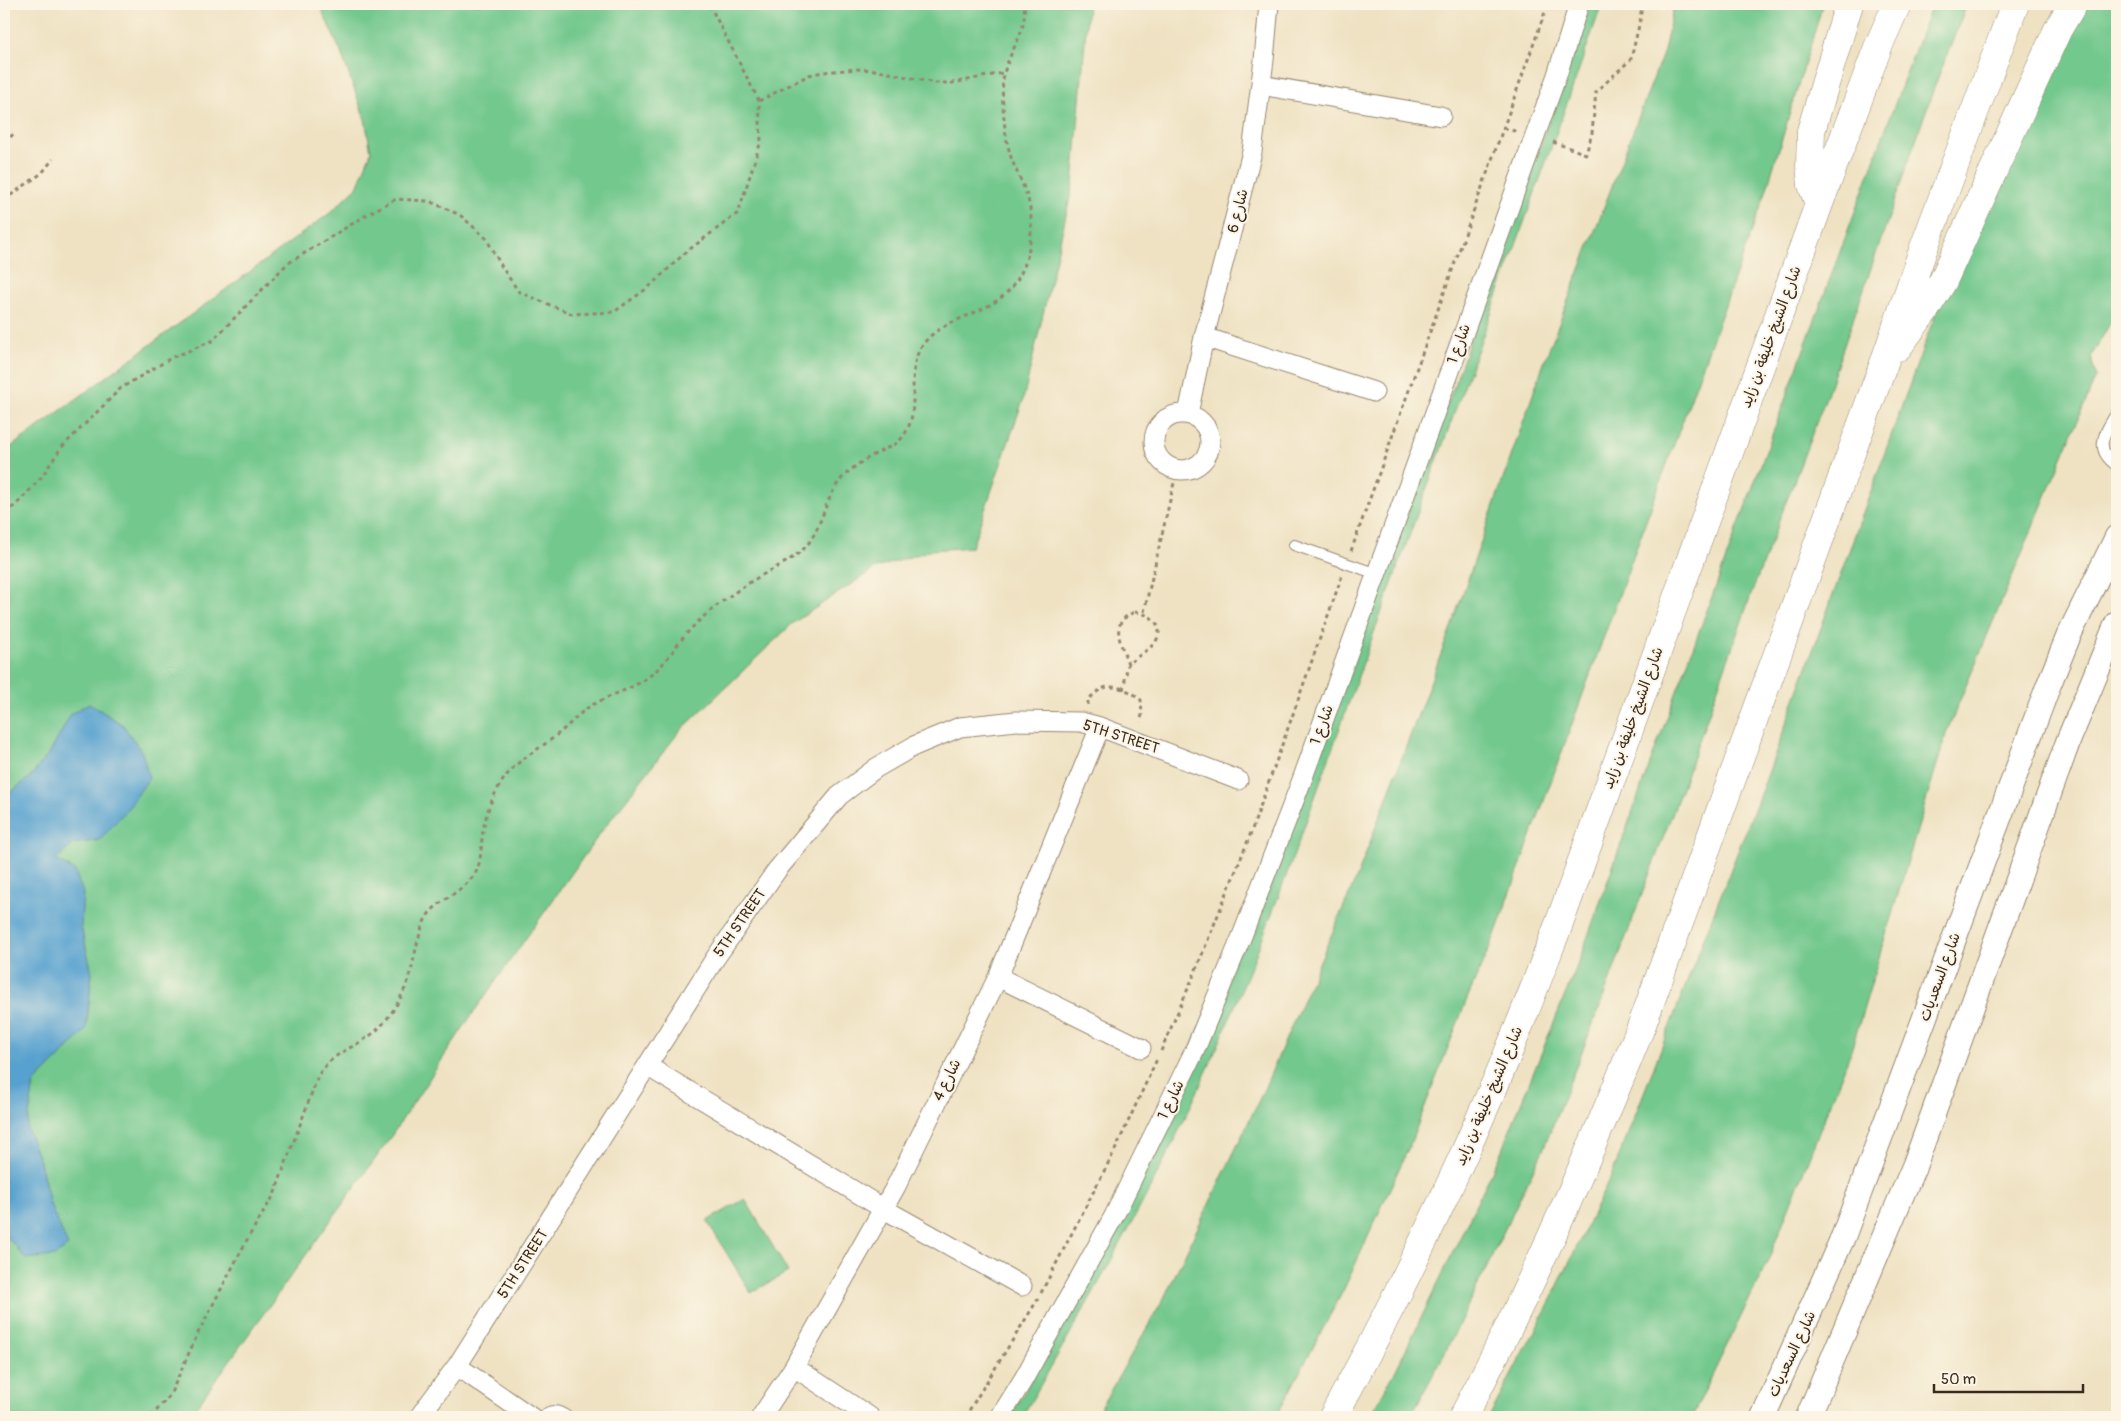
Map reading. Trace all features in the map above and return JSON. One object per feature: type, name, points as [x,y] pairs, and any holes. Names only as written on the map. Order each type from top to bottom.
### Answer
[{"type":"highway","points":[[1819,204],[1812,185],[1810,165],[1811,131],[1849,4]]},
{"type":"highway","name":"شارع الشيخ خليفة بن زايد","points":[[1333,1417],[1402,1286],[1451,1184],[1525,1012],[1562,915],[1819,204],[1878,47],[1897,4]]},
{"type":"highway","points":[[1463,1417],[1549,1245],[1622,1075],[1672,945],[1884,363],[1923,250],[2016,4]]},
{"type":"highway","points":[[1884,363],[1916,324],[1942,281],[2058,29],[2073,4]]},
{"type":"street","name":"شارع 6","points":[[1188,414],[1204,337],[1234,231],[1252,152],[1269,4]]},
{"type":"street","name":"شارع 1","points":[[1000,1417],[1028,1372],[1114,1216],[1194,1052],[1242,936],[1302,780],[1377,574],[1557,75],[1579,4]]},
{"type":"street","points":[[1261,85],[1441,116]]},
{"type":"street","points":[[1204,337],[1374,392]]},
{"type":"street","points":[[1188,414],[1204,424],[1209,433],[1208,452],[1203,461],[1196,467],[1176,470],[1168,467],[1156,454],[1153,436],[1162,420],[1170,416],[1188,414]]},
{"type":"street","name":"شارع السعديات","points":[[1763,1417],[1843,1237],[2049,684],[2073,628],[2117,537]]},
{"type":"street","points":[[1808,1417],[1915,1164],[2069,739],[2116,626]]},
{"type":"street","name":"5TH STREET","points":[[420,1417],[457,1366],[716,958],[777,870],[839,796],[876,768],[914,746],[960,727],[1016,721],[1081,722],[1100,727],[1238,780]]},
{"type":"street","name":"شارع 4","points":[[761,1417],[794,1367],[884,1209],[998,977],[1100,727]]},
{"type":"street","points":[[998,977],[1140,1048]]},
{"type":"street","points":[[647,1066],[884,1209],[1022,1286]]},
{"type":"street","points":[[457,1366],[531,1417]]},
{"type":"street","points":[[794,1367],[870,1417]]},
{"type":"lane","points":[[2117,412],[2105,434],[2103,446],[2107,458],[2117,466]]},
{"type":"lane","points":[[1294,545],[1377,574]]},
{"type":"lane","points":[[543,1417],[547,1412],[556,1410],[568,1417]]},
{"type":"path","points":[[4,512],[15,506],[40,479],[61,448],[121,388],[171,358],[212,341],[287,264],[396,199],[429,201],[460,215],[486,238],[503,269],[519,292],[572,314],[614,312],[650,287],[686,252],[738,213],[761,141],[759,101],[709,4]]},
{"type":"path","points":[[151,1417],[170,1395],[212,1306],[249,1236],[274,1195],[318,1076],[325,1064],[378,1029],[394,1007],[410,976],[419,936],[426,918],[437,906],[468,883],[478,869],[488,810],[498,789],[514,768],[582,712],[595,703],[642,682],[655,672],[690,630],[715,609],[748,583],[797,555],[817,528],[836,486],[844,476],[866,459],[898,442],[908,426],[913,414],[913,366],[920,349],[930,335],[952,322],[988,308],[1004,296],[1020,274],[1028,248],[1032,220],[1028,197],[1012,160],[1007,139],[1003,105],[1003,73],[1026,21],[1024,4]]},
{"type":"path","points":[[965,1417],[1040,1296],[1091,1198],[1152,1073],[1193,977],[1249,838],[1278,751],[1548,4]]},
{"type":"path","points":[[1504,128],[1535,136],[1586,154],[1592,133],[1596,92],[1630,58],[1640,21],[1642,4]]},
{"type":"path","points":[[759,101],[809,75],[823,72],[857,69],[875,70],[935,83],[952,83],[1003,73]]},
{"type":"path","points":[[4,142],[16,132]]},
{"type":"path","points":[[4,200],[42,173],[53,159]]},
{"type":"path","points":[[1144,612],[1176,470]]},
{"type":"path","points":[[1123,690],[1128,664],[1118,631],[1120,622],[1127,615],[1135,612],[1144,612],[1154,618],[1159,630],[1156,641],[1128,664]]},
{"type":"path","points":[[1087,712],[1088,700],[1104,688],[1112,687],[1135,693],[1141,700],[1142,715],[1138,727]]},
{"type":"green space","points":[[319,4],[1088,4],[1073,185],[1023,400],[972,547],[931,550],[874,569],[793,623],[679,732],[601,832],[471,1016],[386,1144],[189,1417],[4,1417],[4,1233],[26,1259],[50,1204],[40,1162],[26,1128],[34,1083],[86,1030],[92,973],[81,927],[82,893],[75,871],[56,860],[73,844],[100,840],[51,751],[31,776],[4,798],[4,452],[330,213],[357,187],[371,152],[365,119],[340,50]]},
{"type":"green space","points":[[1591,4],[1602,4],[1296,850],[1248,975],[1194,1099],[1133,1221],[1022,1417],[1010,1417],[1115,1232],[1368,621]]},
{"type":"green space","points":[[1674,4],[1823,4],[1764,198],[1495,935],[1467,999],[1409,1147],[1344,1289],[1276,1417],[1095,1417],[1162,1302],[1261,1096],[1358,874],[1449,633],[1545,360],[1664,51]]},
{"type":"green space","points":[[1932,4],[1967,4],[1934,88],[1826,397],[1752,592],[1687,774],[1602,1001],[1543,1150],[1445,1353],[1410,1417],[1369,1417],[1394,1374],[1499,1157],[1579,961],[1641,788]]},
{"type":"green space","points":[[2082,4],[2117,4],[2117,311],[2091,357],[2096,377],[1947,731],[1850,1054],[1767,1263],[1692,1417],[1489,1417],[1544,1314],[1613,1172],[1766,779],[1951,271]]},
{"type":"green space","points":[[745,1199],[788,1272],[751,1293],[707,1221]]},
{"type":"water","points":[[89,703],[123,725],[142,752],[149,778],[129,807],[100,840],[73,844],[56,860],[75,871],[83,893],[81,927],[92,973],[86,1030],[34,1083],[27,1128],[40,1162],[50,1204],[68,1246],[55,1256],[26,1259],[4,1233],[4,798],[31,776],[51,751],[71,714]]}]
